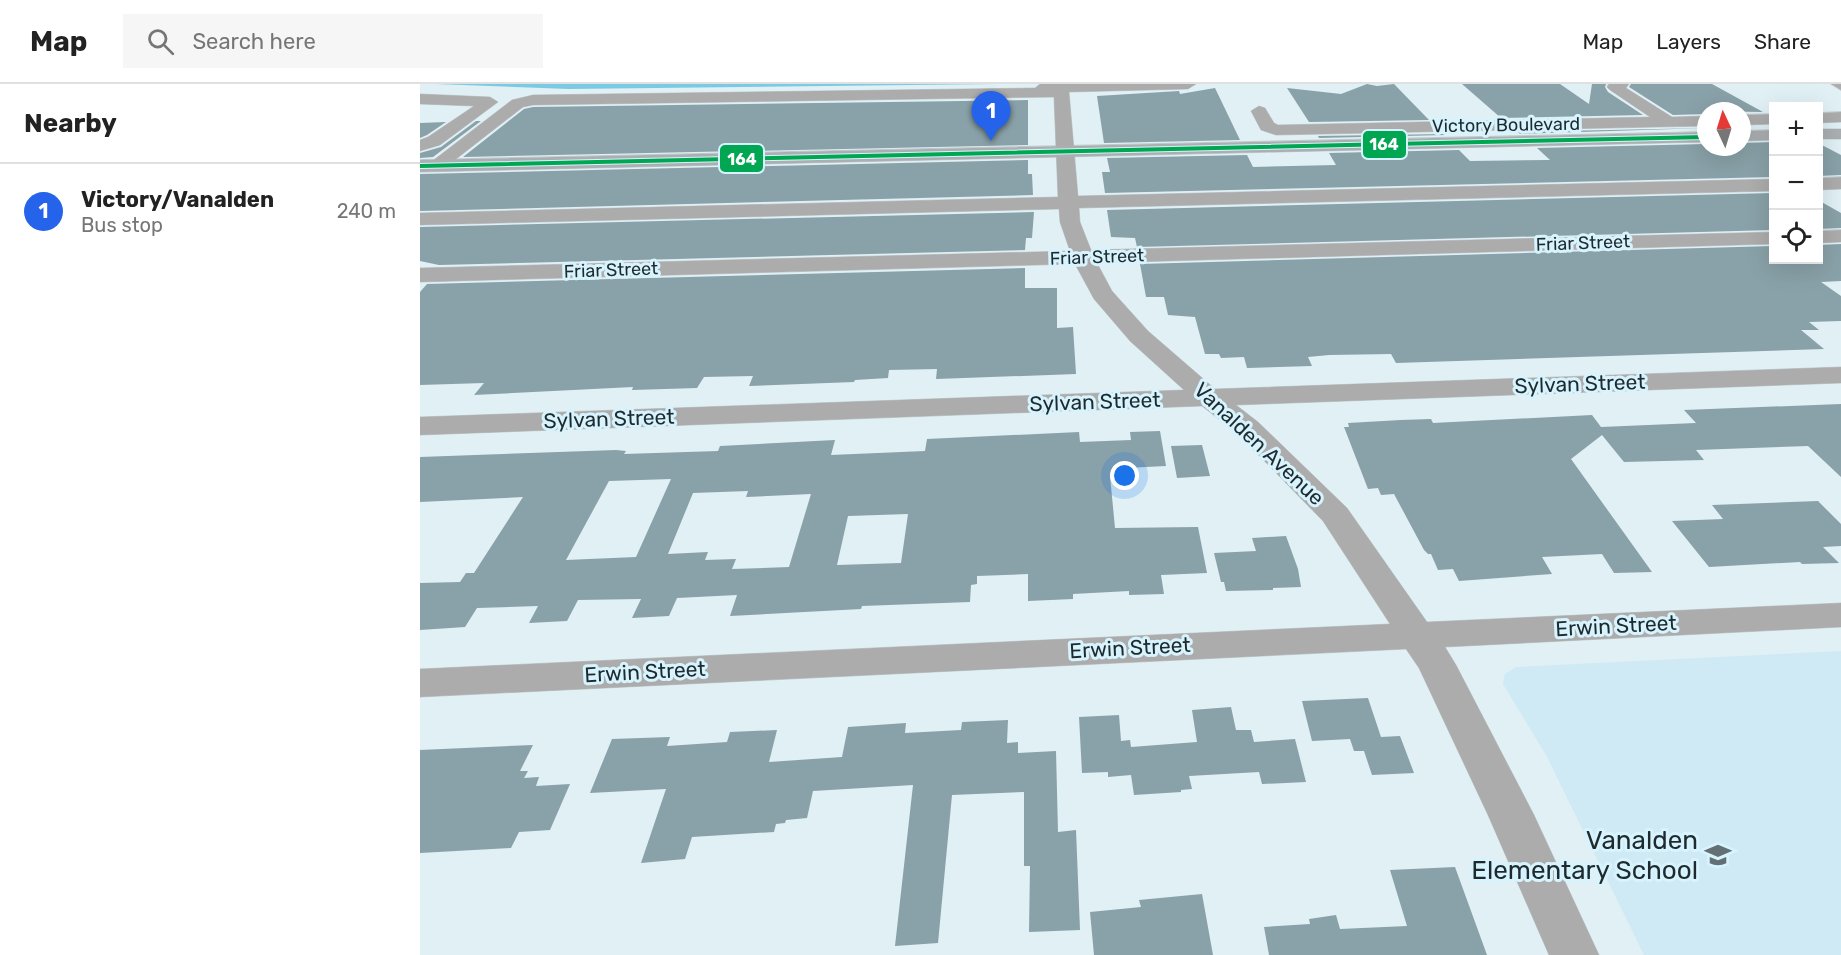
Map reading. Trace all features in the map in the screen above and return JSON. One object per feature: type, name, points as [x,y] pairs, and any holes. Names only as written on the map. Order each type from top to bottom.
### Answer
[{"type":"main road","points":[[1823,134],[1841,134]]},
{"type":"main road","points":[[1751,136],[1769,135]]},
{"type":"main road","name":"Victory Boulevard","points":[[427,166],[1697,137]]},
{"type":"street","points":[[427,166],[518,103],[533,100],[1052,90],[1188,84]]},
{"type":"street","points":[[1621,84],[1615,87],[1668,121],[1697,136]]},
{"type":"street","name":"Vanalden Avenue","points":[[1052,90],[1064,151],[1070,222],[1083,257],[1102,294],[1139,336],[1209,398],[1248,428],[1335,515],[1418,634],[1446,683],[1511,815],[1574,955]]},
{"type":"street","points":[[420,99],[490,102],[427,144]]},
{"type":"street","points":[[1449,107],[1470,126]]},
{"type":"street","name":"Victory Boulevard","points":[[1259,111],[1270,128],[1697,121]]},
{"type":"street","points":[[1823,118],[1841,117]]},
{"type":"street","points":[[1751,120],[1769,119]]},
{"type":"street","points":[[420,153],[437,143],[427,144]]},
{"type":"street","points":[[1823,184],[1841,183]]},
{"type":"street","points":[[420,219],[1769,185]]},
{"type":"street","points":[[1823,237],[1841,236]]},
{"type":"street","name":"Friar Street","points":[[420,275],[1769,238]]},
{"type":"street","name":"Sylvan Street","points":[[420,426],[1841,375]]},
{"type":"street","name":"Erwin Street","points":[[420,683],[1841,615]]},
{"type":"shaded area","name":"Vanalden Elementary School","points":[[1841,651],[1841,955],[1644,955],[1546,755],[1503,684],[1505,674],[1516,667]]},
{"type":"water","points":[[436,84],[996,84],[569,89]]},
{"type":"building","points":[[1367,84],[1377,86],[1394,84],[1429,120],[1309,122],[1287,88],[1341,94]]},
{"type":"building","points":[[1462,84],[1560,84],[1589,104],[1592,84],[1606,84],[1608,92],[1643,115],[1501,118]]},
{"type":"building","points":[[1631,84],[1712,84],[1745,102],[1697,102],[1697,114],[1673,115],[1629,87]]},
{"type":"building","points":[[1215,88],[1240,140],[1104,143],[1097,96],[1179,91],[1180,94]]},
{"type":"building","points":[[1028,100],[1028,145],[463,157],[524,109],[533,107]]},
{"type":"building","points":[[1751,105],[1763,112],[1751,112]]},
{"type":"building","points":[[476,121],[481,121],[433,157],[420,158],[420,153],[441,147]]},
{"type":"building","points":[[446,122],[427,135],[420,138],[420,123]]},
{"type":"building","points":[[1697,128],[1520,134],[1518,132]]},
{"type":"building","points":[[1445,135],[1319,138],[1318,136]]},
{"type":"building","points":[[1769,142],[1769,177],[1105,193],[1102,172],[1110,172],[1107,158],[1247,155],[1253,167],[1336,165],[1329,153],[1459,150],[1470,161],[1550,160],[1537,148],[1697,144],[1697,156],[1751,156],[1751,143]]},
{"type":"building","points":[[1823,146],[1841,155],[1841,175],[1823,176]]},
{"type":"building","points":[[1028,160],[1028,174],[1032,174],[1033,195],[420,211],[420,174]]},
{"type":"building","points":[[1769,193],[1769,230],[1137,247],[1135,238],[1111,237],[1107,210]]},
{"type":"building","points":[[1823,203],[1841,213],[1841,228],[1823,229]]},
{"type":"building","points":[[1034,212],[1032,238],[1026,238],[1025,250],[439,265],[420,261],[420,227]]},
{"type":"building","points":[[1841,244],[1841,281],[1821,282],[1841,296],[1841,321],[1809,322],[1819,330],[1801,330],[1824,349],[1396,363],[1391,354],[1329,355],[1308,357],[1312,366],[1247,368],[1244,357],[1221,358],[1219,354],[1205,354],[1195,317],[1168,315],[1164,297],[1146,297],[1140,264],[1769,246],[1769,264],[1823,264],[1823,245]]},
{"type":"building","points":[[1025,268],[1025,288],[1057,288],[1057,328],[1073,327],[1076,374],[936,379],[937,369],[889,370],[888,378],[855,380],[854,382],[749,386],[753,376],[704,377],[697,388],[632,390],[633,387],[474,395],[484,383],[420,385],[420,292],[427,284]]},
{"type":"building","points":[[1841,404],[1841,477],[1808,446],[1696,450],[1704,460],[1624,462],[1602,435],[1571,459],[1652,572],[1614,573],[1602,554],[1542,557],[1552,574],[1459,581],[1453,569],[1438,570],[1431,554],[1424,550],[1394,494],[1381,495],[1378,488],[1368,489],[1344,427],[1349,427],[1348,423],[1401,420],[1431,419],[1433,423],[1592,415],[1601,427],[1696,423],[1684,410]]},
{"type":"building","points":[[1160,431],[1166,466],[1126,468],[1127,476],[1110,476],[1115,528],[1198,527],[1207,573],[1161,575],[1164,594],[1129,595],[1129,591],[1073,594],[1073,599],[1028,601],[1028,574],[977,576],[977,584],[971,585],[970,602],[862,606],[861,609],[730,616],[737,595],[677,598],[669,616],[632,618],[641,599],[578,600],[567,621],[529,623],[538,606],[477,608],[465,627],[420,630],[420,583],[460,582],[466,573],[474,573],[523,497],[420,502],[420,457],[616,450],[626,451],[624,454],[718,451],[720,446],[835,440],[831,455],[925,451],[927,439],[1079,432],[1080,442],[1131,440],[1130,432]],"holes":[[[671,479],[636,557],[566,560],[609,481]],[[748,491],[746,497],[811,494],[789,567],[732,569],[736,559],[705,560],[708,552],[668,554],[693,493]],[[908,514],[901,563],[837,565],[848,516]]]},
{"type":"building","points":[[1202,445],[1210,476],[1177,478],[1171,446]]},
{"type":"building","points":[[1818,501],[1841,524],[1841,546],[1823,547],[1839,563],[1802,564],[1800,562],[1709,567],[1672,521],[1723,519],[1712,505]]},
{"type":"building","points":[[1286,536],[1298,569],[1301,587],[1226,591],[1224,582],[1221,582],[1214,553],[1256,551],[1252,538]]},
{"type":"building","points":[[1368,698],[1381,737],[1400,736],[1414,773],[1372,775],[1364,751],[1354,751],[1350,739],[1312,741],[1302,701]]},
{"type":"building","points":[[1231,707],[1236,730],[1251,730],[1254,742],[1295,739],[1306,782],[1262,784],[1259,772],[1189,776],[1192,789],[1181,790],[1181,792],[1134,795],[1131,775],[1108,777],[1108,772],[1082,773],[1079,717],[1119,715],[1121,741],[1130,740],[1131,747],[1197,742],[1192,710]]},
{"type":"building","points":[[1008,720],[1007,743],[1018,742],[1018,753],[1056,751],[1058,832],[1076,830],[1080,930],[1029,932],[1030,866],[1024,866],[1024,792],[952,795],[938,943],[895,946],[913,785],[813,791],[807,818],[786,820],[785,823],[776,824],[774,832],[692,837],[685,859],[641,863],[666,789],[590,793],[612,739],[670,737],[667,746],[727,742],[730,732],[777,730],[769,762],[842,757],[848,727],[906,723],[905,733],[961,730],[962,722]]},
{"type":"building","points":[[533,745],[520,771],[528,771],[524,778],[539,777],[536,786],[570,784],[550,830],[519,832],[511,848],[420,853],[420,750]]},
{"type":"building","points":[[1455,867],[1487,955],[1269,955],[1264,927],[1310,924],[1309,919],[1336,915],[1340,929],[1407,926],[1390,870]]},
{"type":"building","points":[[1202,894],[1213,955],[1094,955],[1090,912],[1141,907],[1139,900]]},
{"type":"transit line","name":"164","points":[[420,166],[1697,137]]},
{"type":"place","name":"Victory/Vanalden","points":[[991,141]]},
{"type":"place","name":"Vanalden Elementary School","points":[[1718,855]]}]
